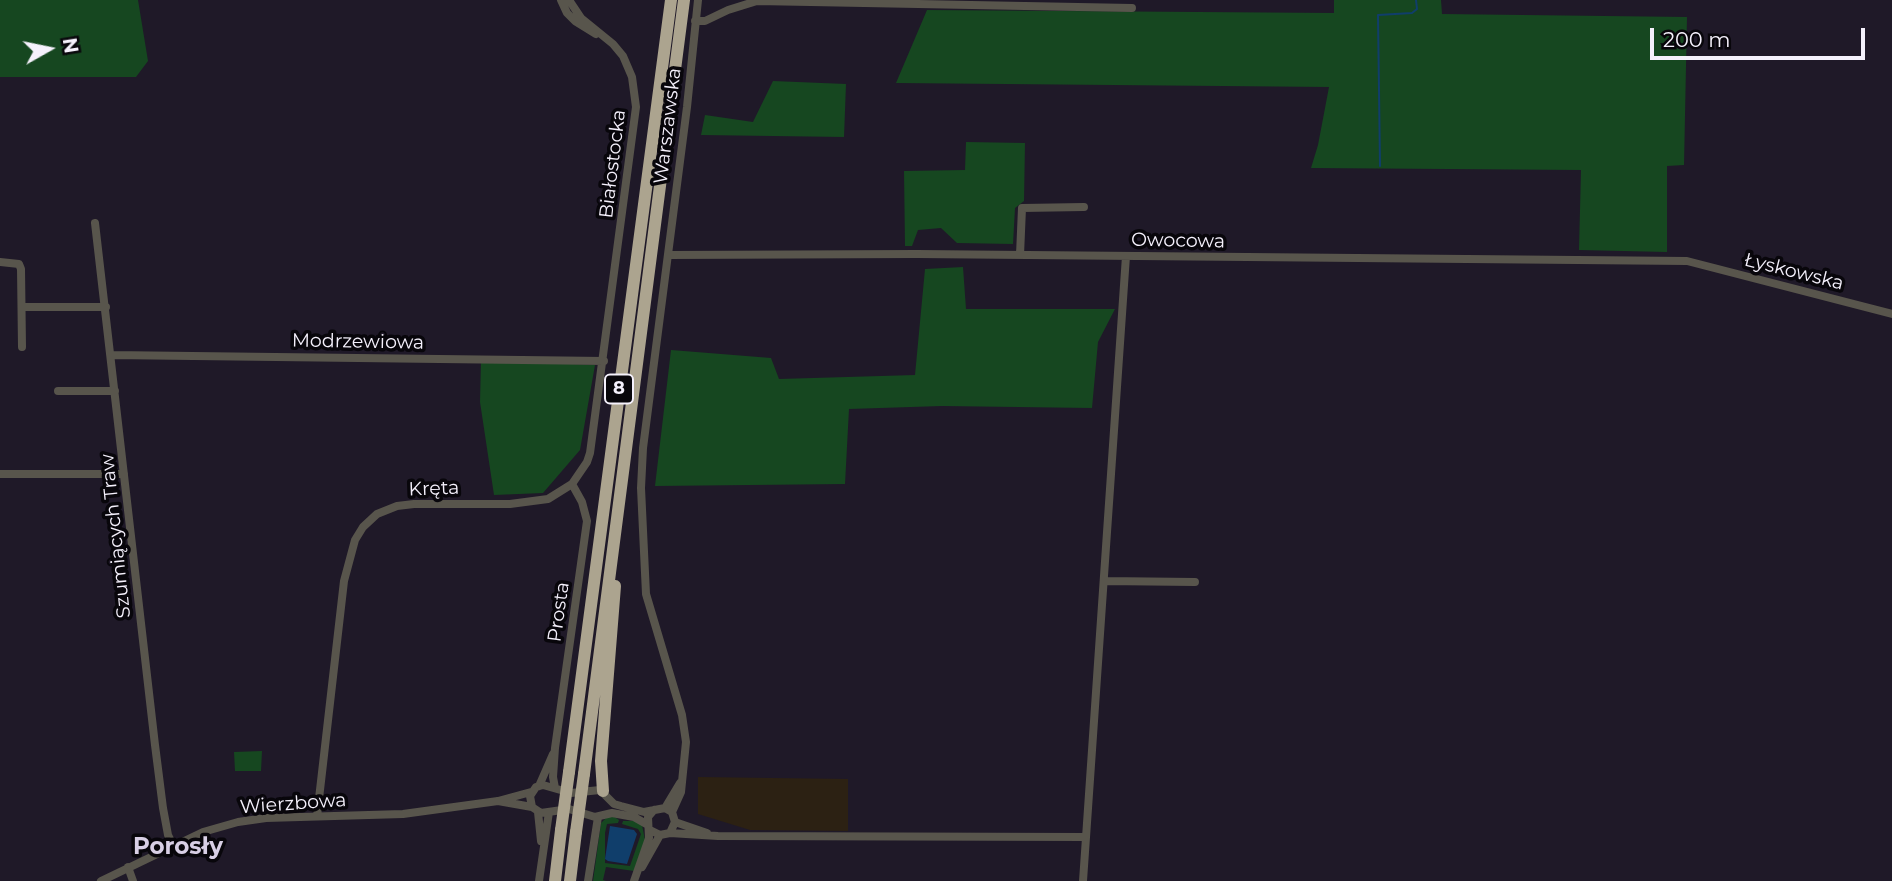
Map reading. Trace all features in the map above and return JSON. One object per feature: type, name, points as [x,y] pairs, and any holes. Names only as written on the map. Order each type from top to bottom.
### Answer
[{"type":"highway","name":"8","points":[[555,881],[671,0]]},
{"type":"highway","name":"8","points":[[572,881],[576,832],[684,0]]},
{"type":"highway","points":[[607,795],[601,761],[613,637],[615,526]]},
{"type":"street","name":"Białostocka","points":[[561,0],[567,13],[575,21],[606,38]]},
{"type":"street","name":"Białostocka","points":[[569,0],[580,18],[619,51],[628,66],[636,100],[604,361]]},
{"type":"street","name":"Warszawska","points":[[668,810],[678,802],[686,755],[684,726],[650,611],[644,579],[643,449],[698,0]]},
{"type":"street","points":[[695,21],[705,21],[757,1],[1132,8]]},
{"type":"street","points":[[1020,255],[1022,208],[1084,207]]},
{"type":"street","name":"Szumiących Traw","points":[[95,223],[163,808],[173,845]]},
{"type":"street","name":"Owocowa","points":[[668,255],[1687,261]]},
{"type":"street","points":[[1083,881],[1126,256]]},
{"type":"street","name":"Łyskowska","points":[[1687,261],[1892,314]]},
{"type":"street","points":[[0,262],[19,264],[21,270],[22,347]]},
{"type":"street","points":[[22,307],[106,307]]},
{"type":"street","name":"Modrzewiowa","points":[[111,355],[604,361]]},
{"type":"street","points":[[572,484],[590,453],[604,361]]},
{"type":"street","points":[[58,391],[115,391]]},
{"type":"street","points":[[0,474],[124,474]]},
{"type":"street","name":"Prosta","points":[[555,788],[555,748],[587,521],[582,502],[572,484]]},
{"type":"street","name":"Kręta","points":[[317,816],[344,581],[355,540],[363,527],[377,514],[397,506],[536,502],[557,495],[572,484]]},
{"type":"street","points":[[1104,581],[1195,582]]},
{"type":"street","name":"Prosta","points":[[539,786],[555,748]]},
{"type":"street","points":[[542,850],[531,792],[539,786],[568,792],[607,795],[614,804],[633,810],[668,810],[675,822],[713,835]]},
{"type":"street","name":"Wierzbowa","points":[[101,881],[203,832],[238,822],[266,818],[403,814],[498,801],[531,792]]},
{"type":"street","points":[[588,881],[602,815],[610,808],[607,795]]},
{"type":"street","name":"Wierzbowa","points":[[498,801],[549,812],[569,809],[634,817],[649,828]]},
{"type":"street","points":[[638,872],[649,828],[648,817],[654,810]]},
{"type":"street","points":[[539,881],[549,812]]},
{"type":"street","points":[[670,833],[675,822]]},
{"type":"street","points":[[649,828],[660,835],[1085,837]]},
{"type":"street","points":[[634,881],[660,835]]},
{"type":"street","points":[[128,867],[133,881]]},
{"type":"shaded area","points":[[698,777],[848,779],[848,831],[750,830],[698,814]]},
{"type":"green space","points":[[0,0],[138,0],[148,61],[136,77],[0,77]]},
{"type":"green space","points":[[1334,0],[1441,0],[1442,14],[1687,17],[1684,165],[1667,166],[1667,252],[1579,250],[1581,170],[1311,168],[1329,87],[896,83],[927,10],[1334,13]]},
{"type":"green space","points":[[773,81],[846,84],[844,137],[701,135],[705,115],[753,122]]},
{"type":"green space","points":[[966,142],[1025,143],[1024,201],[1015,208],[1013,244],[957,243],[941,228],[918,230],[912,246],[905,246],[904,171],[965,170]]},
{"type":"green space","points":[[963,267],[966,309],[1115,309],[1098,342],[1092,408],[942,406],[849,409],[845,484],[655,486],[671,350],[771,358],[779,379],[915,375],[925,269]]},
{"type":"green space","points":[[481,360],[595,365],[580,450],[543,493],[494,495],[480,402]]},
{"type":"green space","points":[[262,751],[261,771],[235,771],[234,752]]},
{"type":"green space","points":[[613,816],[619,820],[618,823],[607,824],[605,863],[630,866],[641,834],[638,829],[622,824],[623,821],[635,821],[642,825],[645,840],[634,871],[606,867],[603,880],[606,881],[593,881],[601,823],[607,817]]},
{"type":"water","points":[[610,826],[634,830],[637,834],[627,864],[605,859]]},
{"type":"waterway","points":[[1380,166],[1378,15],[1412,13],[1417,9],[1416,0]]},
{"type":"district","name":"Porosły","points":[[178,847]]}]
